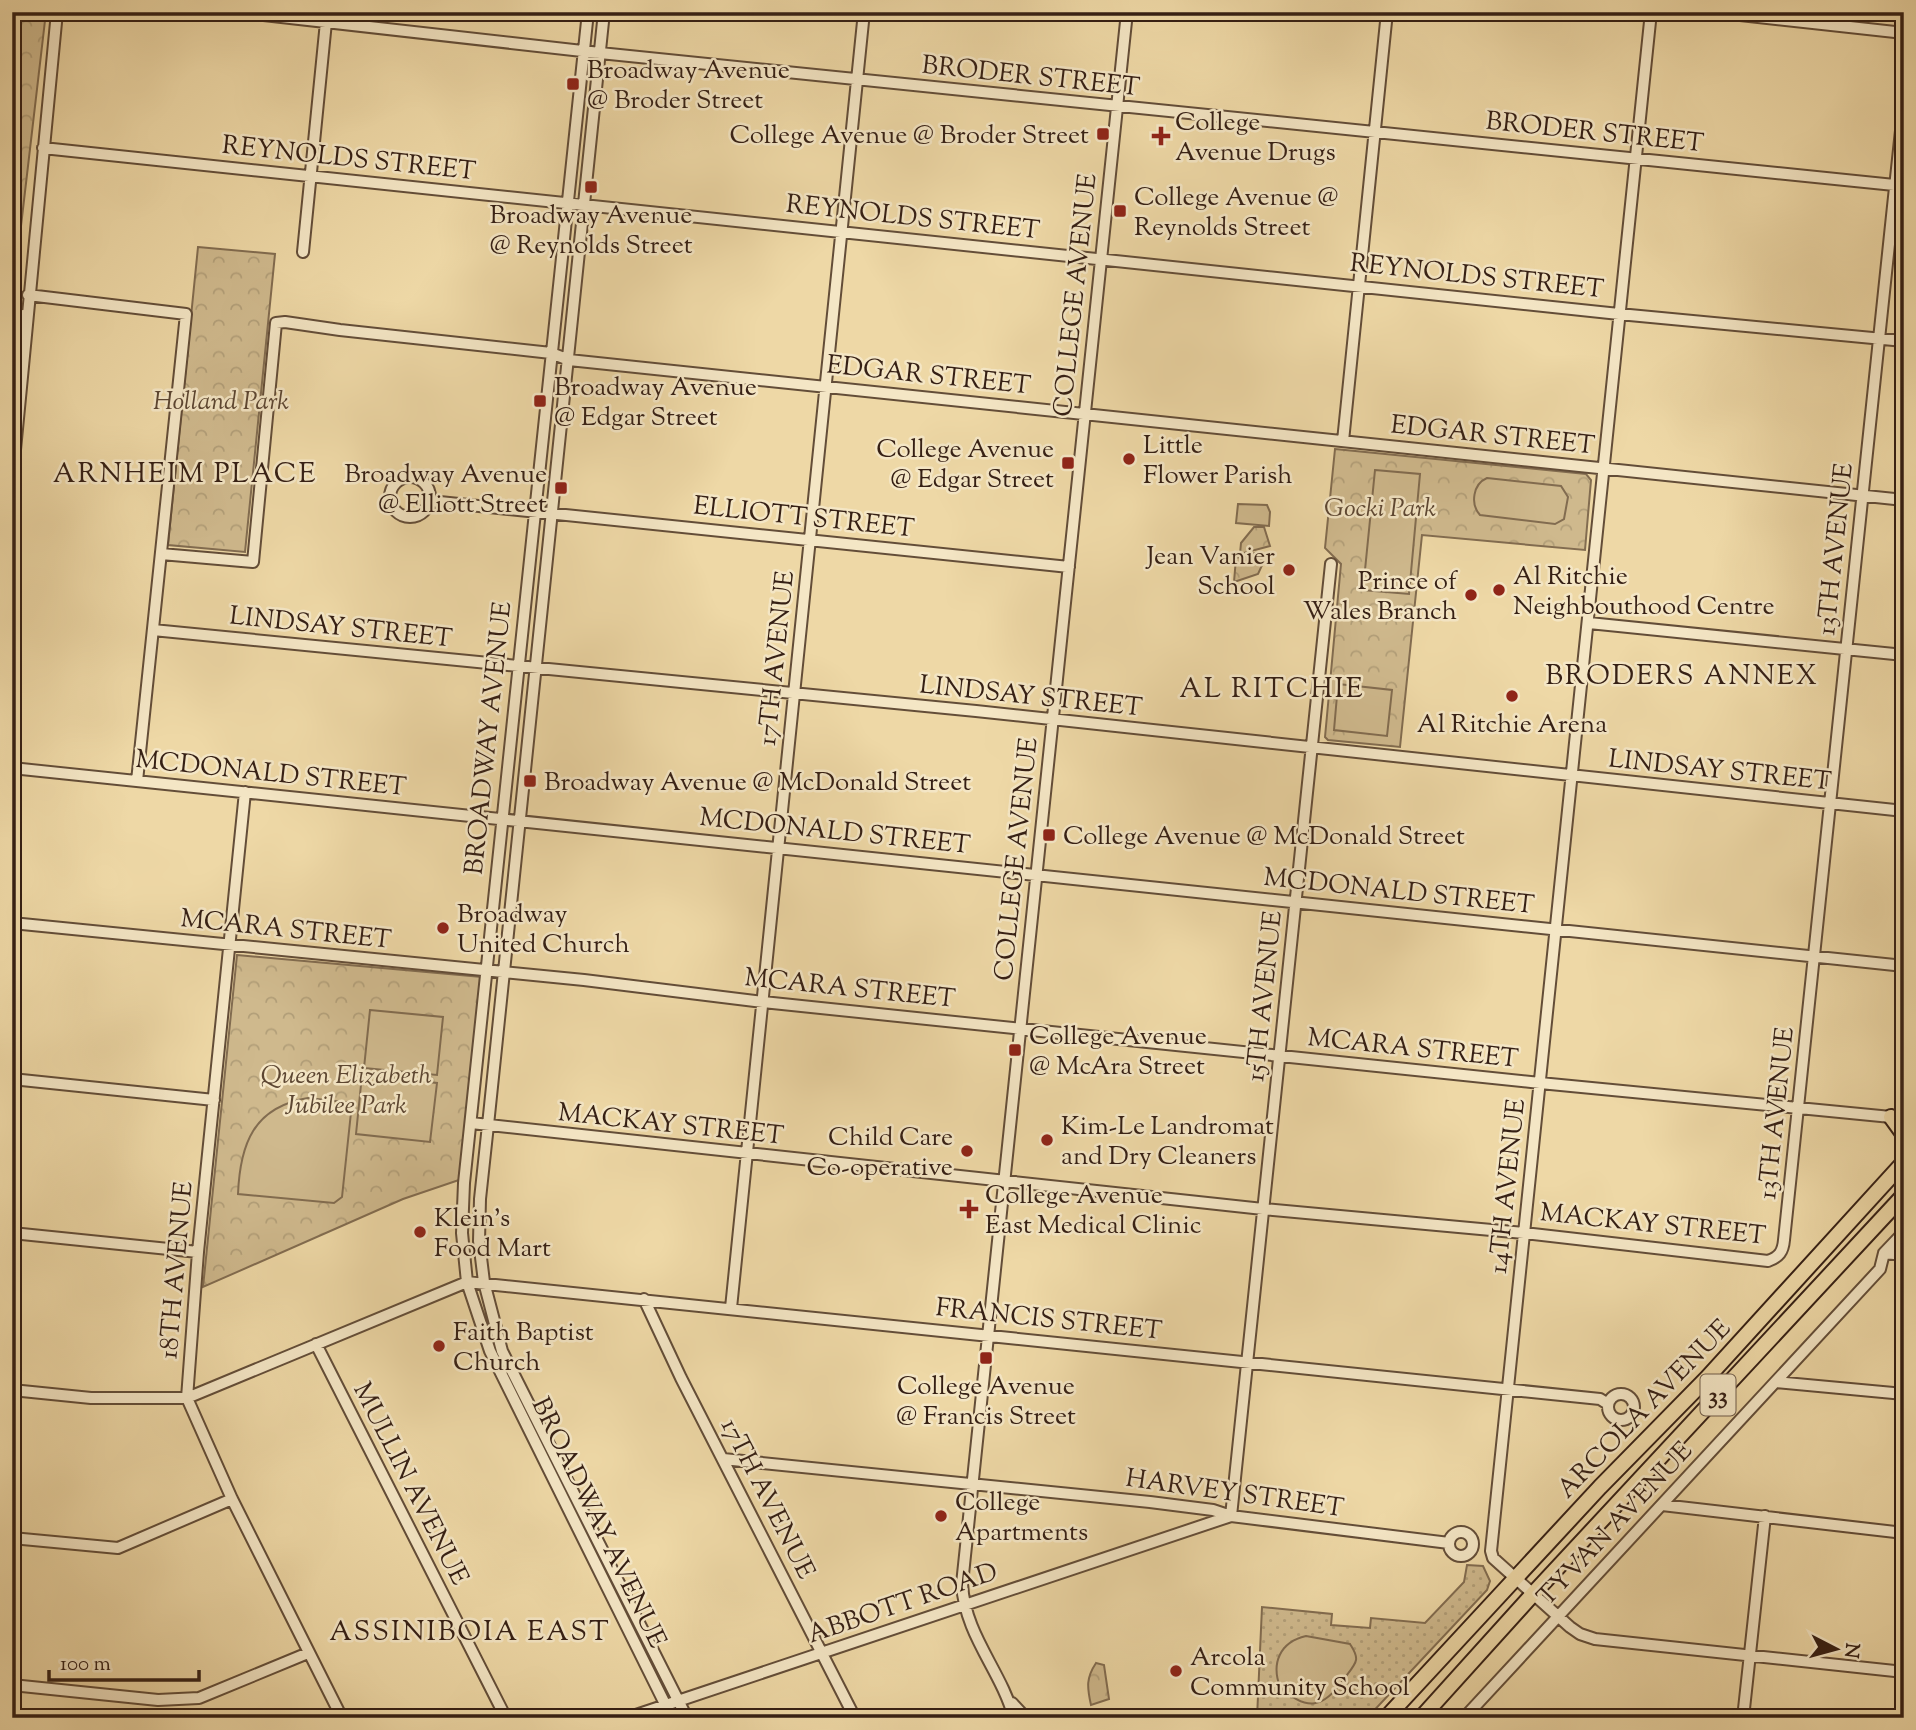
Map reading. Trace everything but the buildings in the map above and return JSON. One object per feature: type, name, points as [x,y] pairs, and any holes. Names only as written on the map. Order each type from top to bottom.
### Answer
[{"type":"main road","points":[[1898,1118],[1904,1135]]},
{"type":"main road","name":"ARCOLA AVENUE","points":[[1386,1718],[1601,1487],[1707,1378],[1903,1160]]},
{"type":"main road","name":"ARCOLA AVENUE","points":[[1421,1718],[1904,1195]]},
{"type":"street","points":[[12,481],[57,12]]},
{"type":"street","name":"BRODER STREET","points":[[237,12],[327,17],[600,53],[1899,186]]},
{"type":"street","name":"BROADWAY AVENUE","points":[[588,12],[501,818],[464,1183],[462,1233],[467,1282],[490,1351],[672,1718]]},
{"type":"street","name":"BROADWAY AVENUE","points":[[604,12],[480,1199],[479,1241],[484,1282],[502,1351],[687,1718]]},
{"type":"street","name":"17TH AVENUE","points":[[731,1308],[864,12]]},
{"type":"street","name":"COLLEGE AVENUE","points":[[1014,1718],[1010,1701],[971,1628],[963,1604],[962,1584],[1127,12]]},
{"type":"street","points":[[1343,441],[1387,12]]},
{"type":"street","name":"14TH AVENUE","points":[[1651,12],[1491,1551],[1493,1558],[1559,1617],[1580,1634],[1595,1639],[1904,1672]]},
{"type":"street","points":[[1713,12],[1904,33]]},
{"type":"street","points":[[303,252],[327,17]]},
{"type":"street","name":"13TH AVENUE","points":[[1783,1251],[1878,338],[1899,186],[1904,102]]},
{"type":"street","name":"REYNOLDS STREET","points":[[43,148],[1619,314],[1904,341]]},
{"type":"street","points":[[29,295],[186,314],[137,781]]},
{"type":"street","points":[[12,343],[29,295]]},
{"type":"street","name":"EDGAR STREET","points":[[161,554],[253,562],[276,323],[285,321],[340,330],[551,353],[569,359],[1904,500]]},
{"type":"street","name":"ELLIOTT STREET","points":[[430,501],[1069,567]]},
{"type":"street","name":"15TH AVENUE","points":[[1231,1516],[1331,565]]},
{"type":"street","points":[[1589,623],[1904,655]]},
{"type":"street","name":"LINDSAY STREET","points":[[153,630],[794,692],[1904,811]]},
{"type":"street","name":"MCDONALD STREET","points":[[12,768],[1904,966]]},
{"type":"street","name":"18TH AVENUE","points":[[246,792],[198,1252],[187,1398],[232,1499],[342,1718]]},
{"type":"street","name":"MCARA STREET","points":[[12,923],[1898,1118]]},
{"type":"street","points":[[12,1079],[214,1100]]},
{"type":"street","name":"MACKAY STREET","points":[[471,1124],[1263,1209],[1524,1233],[1768,1261],[1783,1251]]},
{"type":"street","name":"TYVAN AVENUE","points":[[1464,1718],[1880,1269],[1884,1253],[1904,1232]]},
{"type":"street","points":[[12,1234],[198,1252]]},
{"type":"street","points":[[1884,1253],[1904,1255]]},
{"type":"street","points":[[12,1390],[91,1398],[187,1398],[467,1282]]},
{"type":"street","name":"FRANCIS STREET","points":[[467,1282],[1507,1389],[1600,1399],[1608,1404]]},
{"type":"street","name":"17TH AVENUE","points":[[644,1299],[855,1718]]},
{"type":"street","name":"MULLIN AVENUE","points":[[316,1344],[506,1718]]},
{"type":"street","points":[[1776,1382],[1904,1394]]},
{"type":"street","name":"HARVEY STREET","points":[[723,1459],[1150,1502],[1213,1510],[1231,1516],[1449,1543]]},
{"type":"street","points":[[12,1538],[118,1548],[232,1499]]},
{"type":"street","points":[[1662,1504],[1904,1533]]},
{"type":"street","name":"ABBOTT ROAD","points":[[627,1718],[1231,1516]]},
{"type":"street","points":[[1743,1718],[1765,1516]]},
{"type":"street","points":[[12,1685],[158,1700],[199,1698],[309,1653]]},
{"type":"street","name":"COLLEGE AVENUE","points":[[1010,1701],[1026,1718]]},
{"type":"green space","points":[[12,12],[46,12],[12,303]]},
{"type":"green space","name":"Holland Park","points":[[198,247],[275,254],[245,552],[168,545]]},
{"type":"green space","name":"Gocki Park","points":[[1335,449],[1586,474],[1591,480],[1585,550],[1422,535],[1400,747],[1328,740],[1325,737],[1341,564],[1325,548]]},
{"type":"green space","points":[[1375,470],[1420,474],[1409,594],[1363,590]]},
{"type":"green space","points":[[1487,478],[1561,486],[1568,497],[1564,519],[1555,524],[1480,515],[1474,495],[1482,481]]},
{"type":"green space","points":[[1238,504],[1267,505],[1270,512],[1269,526],[1236,523]]},
{"type":"green space","points":[[1254,527],[1264,527],[1270,546],[1240,554],[1241,543]]},
{"type":"green space","points":[[1259,552],[1264,561],[1258,574],[1234,582],[1236,558]]},
{"type":"green space","points":[[1338,684],[1392,690],[1387,736],[1334,730]]},
{"type":"green space","name":"Queen Elizabeth Jubilee Park","points":[[237,955],[482,977],[459,1180],[403,1199],[203,1287]]},
{"type":"green space","points":[[370,1010],[443,1017],[437,1075],[364,1068]]},
{"type":"green space","points":[[362,1075],[437,1083],[430,1142],[356,1134]]},
{"type":"green space","points":[[308,1098],[352,1103],[342,1197],[334,1203],[238,1194],[242,1160],[253,1131],[262,1119],[274,1110]]},
{"type":"green space","points":[[1467,1565],[1483,1566],[1490,1581],[1487,1590],[1367,1718],[1257,1718],[1262,1607],[1332,1614],[1331,1625],[1370,1628],[1371,1618],[1425,1623],[1464,1582]]},
{"type":"green space","points":[[1306,1636],[1350,1644],[1356,1656],[1354,1665],[1337,1689],[1315,1703],[1307,1703],[1290,1695],[1280,1687],[1277,1678],[1277,1662],[1284,1648]]},
{"type":"green space","points":[[1096,1663],[1104,1665],[1109,1699],[1091,1705],[1088,1683]]},
{"type":"place","name":"Broadway Avenue @ Broder Street","points":[[573,84]]},
{"type":"place","name":"College Avenue @ Broder Street","points":[[1103,134]]},
{"type":"place","name":"College Avenue Drugs","points":[[1161,136]]},
{"type":"place","name":"Broadway Avenue @ Reynolds Street","points":[[591,187]]},
{"type":"place","name":"College Avenue @ Reynolds Street","points":[[1120,211]]},
{"type":"place","name":"Broadway Avenue @ Edgar Street","points":[[540,401]]},
{"type":"place","name":"Little Flower Parish","points":[[1129,459]]},
{"type":"place","name":"College Avenue @ Edgar Street","points":[[1068,463]]},
{"type":"place","name":"Broadway Avenue @ Elliott Street","points":[[561,488]]},
{"type":"place","name":"Jean Vanier School","points":[[1289,570]]},
{"type":"place","name":"Al Ritchie Neighbouthood Centre","points":[[1499,590]]},
{"type":"place","name":"Prince of Wales Branch","points":[[1471,595]]},
{"type":"place","name":"Al Ritchie Arena","points":[[1512,696]]},
{"type":"place","name":"Broadway Avenue @ McDonald Street","points":[[530,781]]},
{"type":"place","name":"College Avenue @ McDonald Street","points":[[1049,835]]},
{"type":"place","name":"Broadway United Church","points":[[443,928]]},
{"type":"place","name":"College Avenue @ McAra Street","points":[[1015,1050]]},
{"type":"place","name":"Kim-Le Landromat and Dry Cleaners","points":[[1047,1140]]},
{"type":"place","name":"Child Care Co-operative","points":[[967,1151]]},
{"type":"place","name":"College Avenue East Medical Clinic","points":[[969,1209]]},
{"type":"place","name":"Klein's Food Mart","points":[[420,1232]]},
{"type":"place","name":"Faith Baptist Church","points":[[439,1346]]},
{"type":"place","name":"College Avenue @ Francis Street","points":[[986,1358]]},
{"type":"place","name":"College Apartments","points":[[941,1516]]},
{"type":"place","name":"Arcola Community School","points":[[1176,1671]]},
{"type":"district","name":"ARNHEIM PLACE","points":[[185,472]]},
{"type":"district","name":"BRODERS ANNEX","points":[[1682,674]]},
{"type":"district","name":"AL RITCHIE","points":[[1272,687]]},
{"type":"district","name":"ASSINIBOIA EAST","points":[[470,1630]]}]
